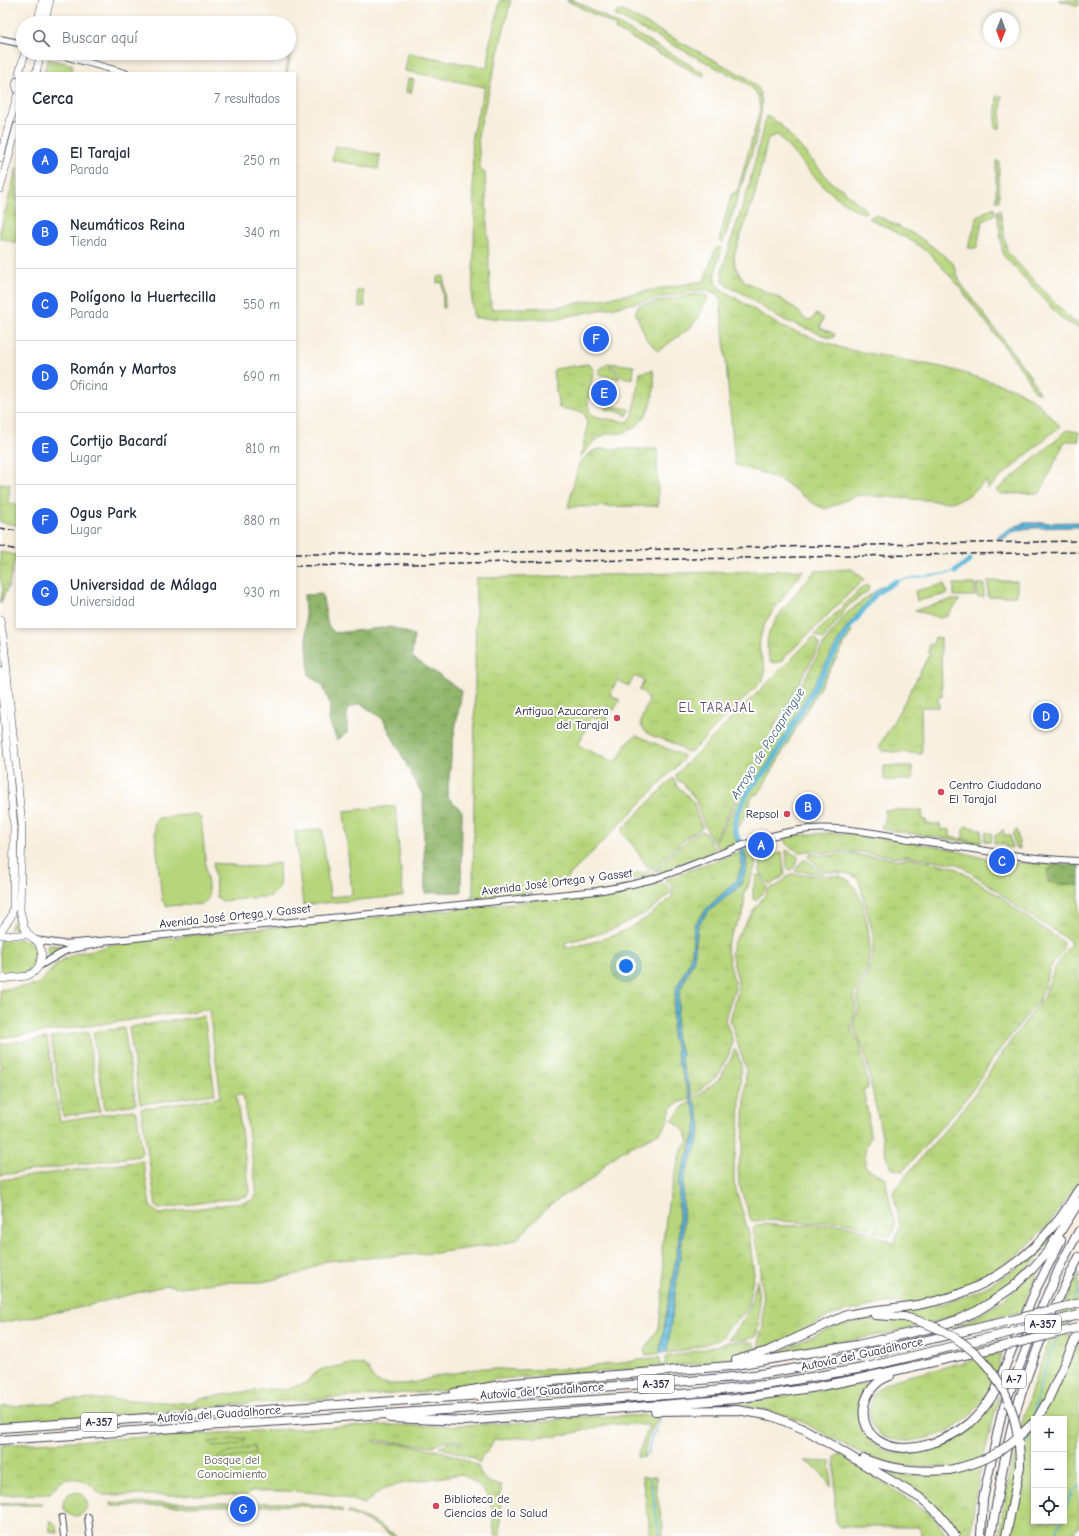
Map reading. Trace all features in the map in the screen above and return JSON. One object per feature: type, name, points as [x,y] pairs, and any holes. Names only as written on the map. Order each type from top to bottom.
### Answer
[{"type":"highway","points":[[296,1408],[368,1399],[454,1393],[513,1383],[652,1373],[710,1366],[746,1358],[768,1351],[837,1319],[859,1312],[907,1307],[939,1301],[957,1296],[986,1283],[1010,1268],[1031,1251],[1056,1223],[1079,1189]]},
{"type":"highway","points":[[710,1366],[730,1366],[857,1345],[936,1327],[956,1320],[990,1303],[1013,1286],[1032,1269],[1048,1252],[1079,1202]]},
{"type":"highway","points":[[906,1369],[883,1378],[872,1386],[867,1394],[863,1414],[865,1423],[870,1433],[878,1441],[889,1446],[901,1448],[916,1447],[934,1443],[952,1435],[970,1422],[985,1406],[995,1392],[1035,1291],[1054,1252],[1079,1208]]},
{"type":"highway","name":"A-7","points":[[981,1536],[983,1500],[1002,1412],[1044,1302],[1063,1260],[1079,1231]]},
{"type":"highway","name":"A-7","points":[[991,1536],[1001,1475],[1015,1414],[1035,1356],[1058,1298],[1079,1257]]},
{"type":"highway","name":"Autovía del Guadalhorce","points":[[0,1428],[688,1381],[765,1373],[876,1353],[1079,1303]]},
{"type":"highway","points":[[837,1319],[880,1314],[904,1316],[934,1325],[967,1345],[988,1366],[1001,1385],[1012,1411],[1019,1440],[1020,1466],[1006,1536]]},
{"type":"highway","name":"Autovía del Guadalhorce","points":[[0,1440],[695,1393],[772,1384],[863,1368],[1079,1315]]},
{"type":"highway","points":[[361,1416],[431,1421],[464,1421],[735,1399],[811,1388],[906,1369],[1078,1329]]},
{"type":"highway","points":[[1039,1416],[1048,1400],[1078,1329]]},
{"type":"highway","points":[[588,1412],[737,1410],[772,1416],[806,1430],[922,1499],[934,1508],[955,1536]]},
{"type":"highway","points":[[841,1450],[886,1467],[926,1472],[948,1470],[968,1466],[988,1458],[1013,1443],[1031,1425]]},
{"type":"main road","points":[[39,16],[43,0]]},
{"type":"main road","points":[[46,16],[50,0]]},
{"type":"main road","points":[[0,39],[16,42]]},
{"type":"main road","points":[[19,72],[23,60]]},
{"type":"main road","points":[[36,72],[39,60]]},
{"type":"main road","points":[[79,60],[121,72]]},
{"type":"main road","points":[[0,158],[16,100]]},
{"type":"main road","points":[[0,189],[16,130]]},
{"type":"main road","points":[[0,619],[4,643],[22,826],[20,910],[24,927],[39,943],[42,956],[39,966],[34,972],[27,976],[0,979]]},
{"type":"main road","points":[[0,671],[11,790],[14,850],[13,909],[11,917],[0,932]]},
{"type":"main road","name":"Avenida José Ortega y Gasset","points":[[35,940],[63,944],[125,939],[597,890],[638,884],[770,836],[814,829],[847,829],[1044,860],[1079,861]]},
{"type":"main road","points":[[0,935],[29,934]]},
{"type":"main road","name":"Avenida José Ortega y Gasset","points":[[39,966],[67,950],[125,939]]},
{"type":"main road","points":[[88,1517],[90,1536]]},
{"type":"main road","points":[[62,1518],[64,1536]]},
{"type":"green space","points":[[500,0],[511,0],[478,135],[480,169],[485,173],[491,309],[555,307],[704,281],[715,250],[719,247],[722,248],[716,268],[715,283],[721,289],[782,327],[845,349],[947,368],[1012,388],[1028,396],[1041,406],[1060,426],[987,489],[986,480],[978,488],[961,499],[950,502],[863,495],[855,496],[826,509],[811,502],[786,483],[763,473],[735,465],[720,296],[708,290],[699,290],[555,319],[475,318],[472,303],[475,211],[472,134],[485,87],[405,71],[408,53],[487,68],[490,51],[488,50]]},
{"type":"green space","points":[[566,0],[574,0],[633,32],[704,73],[703,77],[615,29],[616,26]]},
{"type":"green space","points":[[1058,0],[1079,0],[1079,6]]},
{"type":"green space","points":[[623,11],[749,79],[759,89],[762,102],[755,143],[723,243],[719,241],[731,195],[738,190],[760,110],[758,96],[746,83],[615,15],[617,12]]},
{"type":"green space","points":[[48,60],[73,65],[71,72],[44,72]]},
{"type":"green space","points":[[288,60],[290,60],[287,72]]},
{"type":"green space","points":[[408,79],[414,80],[411,93],[406,92]]},
{"type":"green space","points":[[997,96],[1002,96],[1000,128],[995,128]]},
{"type":"green space","points":[[766,116],[780,124],[833,184],[842,189],[867,211],[863,213],[838,199],[817,179],[778,135],[768,138],[754,198],[734,255],[735,266],[744,281],[783,300],[799,312],[806,320],[812,319],[816,314],[823,318],[820,328],[835,334],[834,337],[831,338],[779,318],[746,295],[727,286],[723,281],[722,270],[748,189]]},
{"type":"green space","points":[[335,146],[380,155],[378,169],[332,160]]},
{"type":"green space","points":[[996,161],[999,161],[999,201],[996,201]]},
{"type":"green space","points":[[16,171],[16,243],[0,238],[0,231]]},
{"type":"green space","points":[[994,207],[995,214],[982,222],[977,248],[968,248],[978,216]]},
{"type":"green space","points":[[1000,210],[1007,252],[1071,320],[1079,323],[1079,328],[1063,320],[1003,255],[997,211]]},
{"type":"green space","points":[[876,215],[919,237],[953,263],[960,282],[1031,377],[1039,393],[1034,392],[1028,378],[957,284],[930,254],[915,243],[869,218]]},
{"type":"green space","points":[[444,276],[445,307],[443,308],[442,282],[437,283],[437,277]]},
{"type":"green space","points":[[363,290],[365,306],[359,307],[357,291]]},
{"type":"green space","points":[[701,293],[708,296],[699,317],[690,328],[658,351],[647,340],[635,312],[639,305]]},
{"type":"green space","points":[[608,363],[634,366],[633,379],[622,377],[611,365],[611,368],[620,379],[598,374],[599,370]]},
{"type":"green space","points":[[587,364],[591,366],[594,371],[588,405],[589,410],[595,416],[626,422],[629,421],[633,415],[640,373],[653,370],[654,388],[650,407],[640,422],[625,432],[607,434],[600,437],[580,458],[587,428],[586,417],[583,412],[559,408],[553,372],[555,369]]},
{"type":"green space","points":[[605,405],[629,409],[628,415],[625,416],[625,413],[605,409]]},
{"type":"green space","points":[[1066,430],[1079,432],[1079,441],[1065,441],[1040,493],[1001,494],[996,491],[1059,438]]},
{"type":"green space","points":[[599,449],[657,449],[658,506],[568,507],[579,463],[593,451]]},
{"type":"green space","points":[[0,483],[10,484],[8,503],[16,504],[16,525],[0,522]]},
{"type":"green space","points":[[0,552],[16,555],[9,585],[0,604],[3,589],[0,578]]},
{"type":"green space","points":[[852,569],[864,579],[781,661],[776,663],[770,662],[767,643],[770,630],[774,622],[815,571]]},
{"type":"green space","points":[[803,570],[766,621],[763,629],[760,640],[760,652],[765,669],[763,680],[692,751],[687,753],[671,742],[647,733],[642,726],[641,721],[649,700],[644,693],[639,690],[644,681],[634,676],[629,686],[617,680],[610,695],[620,700],[614,710],[602,704],[597,713],[610,719],[608,723],[592,716],[578,745],[610,761],[618,760],[626,744],[636,735],[684,756],[682,758],[683,760],[559,886],[522,894],[469,898],[473,894],[476,578]]},
{"type":"green space","points":[[988,581],[1017,581],[1017,596],[988,597]]},
{"type":"green space","points":[[944,584],[947,594],[917,601],[915,591]]},
{"type":"green space","points":[[954,584],[975,584],[975,596],[954,596]]},
{"type":"green space","points":[[977,584],[984,584],[984,597],[977,597]]},
{"type":"green space","points":[[883,585],[884,587],[874,594],[845,629],[766,767],[747,790],[734,816],[732,824],[732,831],[737,843],[719,849],[715,846],[715,842],[825,642],[847,613]]},
{"type":"green space","points":[[865,586],[869,586],[868,591],[848,606],[823,640],[814,635],[858,591]]},
{"type":"green space","points":[[322,594],[328,626],[335,633],[391,627],[414,635],[412,657],[462,691],[453,741],[447,796],[462,811],[461,892],[425,893],[423,796],[383,719],[360,703],[347,709],[347,733],[337,740],[329,721],[330,704],[323,686],[309,675],[304,595]]},
{"type":"green space","points":[[951,600],[960,600],[947,616],[940,618],[915,610]]},
{"type":"green space","points":[[850,629],[852,631],[758,795],[755,794],[752,798],[747,813],[739,826],[736,827],[740,812],[750,791],[769,769]]},
{"type":"green space","points":[[935,637],[941,638],[942,697],[938,697],[939,707],[921,707],[922,754],[884,751],[879,747],[930,653],[928,652],[930,644],[933,645]]},
{"type":"green space","points":[[812,638],[817,640],[819,647],[766,741],[713,843],[700,814],[696,800],[683,783],[677,780],[676,774]]},
{"type":"green space","points":[[884,766],[912,766],[913,780],[884,780]]},
{"type":"green space","points":[[673,778],[678,787],[694,803],[697,815],[703,827],[688,837],[651,870],[622,833],[623,828]]},
{"type":"green space","points":[[395,806],[403,896],[303,905],[295,832],[322,829],[330,897],[352,895],[344,811]]},
{"type":"green space","points":[[885,810],[922,810],[923,820],[926,820],[926,824],[940,824],[941,830],[950,829],[950,837],[981,842],[980,844],[882,829],[881,825],[885,825]]},
{"type":"green space","points":[[196,814],[201,818],[209,897],[203,904],[167,906],[162,900],[154,823],[158,818]]},
{"type":"green space","points":[[965,826],[982,830],[981,842],[962,839]]},
{"type":"green space","points":[[1003,829],[1004,835],[1010,835],[1012,848],[1006,847],[1005,844],[994,843],[995,835],[1000,833]]},
{"type":"green space","points":[[1016,830],[1020,849],[1015,848],[1013,834]]},
{"type":"green space","points":[[701,831],[706,833],[712,846],[717,851],[661,872],[653,871],[689,839]]},
{"type":"green space","points":[[986,832],[992,833],[991,842],[984,841]]},
{"type":"green space","points":[[829,833],[859,834],[946,848],[1010,864],[1017,862],[1058,864],[1048,870],[1060,884],[1079,885],[1079,1182],[1049,1224],[1020,1253],[989,1276],[958,1290],[921,1302],[886,1303],[831,1315],[790,1337],[762,1349],[729,1359],[710,1362],[667,1367],[499,1379],[449,1390],[228,1405],[54,1420],[0,1423],[0,1407],[47,1404],[64,1400],[103,1399],[187,1403],[209,1397],[237,1393],[268,1389],[285,1390],[305,1383],[318,1371],[323,1369],[351,1364],[363,1365],[369,1370],[372,1377],[377,1382],[383,1384],[404,1384],[422,1381],[436,1376],[483,1368],[518,1370],[566,1369],[622,1363],[650,1358],[660,1358],[660,1365],[665,1365],[666,1357],[710,1348],[728,1342],[753,1342],[756,1349],[760,1348],[759,1340],[763,1325],[763,1299],[760,1276],[761,1270],[753,1229],[757,1225],[766,1224],[786,1226],[837,1224],[854,1227],[872,1233],[894,1243],[900,1226],[893,1191],[972,1098],[1003,1052],[1043,998],[1054,970],[1068,947],[1071,945],[1069,940],[1017,907],[995,889],[958,864],[910,856],[899,857],[853,851],[826,853],[809,851],[799,852],[787,845],[783,838],[797,835]]},
{"type":"green space","points":[[765,845],[766,852],[771,850],[773,856],[782,852],[785,875],[770,885],[762,876],[760,870],[761,864],[758,856],[757,847]]},
{"type":"green space","points":[[748,848],[756,864],[747,889],[745,890],[743,915],[733,930],[726,946],[735,989],[725,1020],[732,1038],[732,1045],[718,1075],[692,1097],[681,1060],[682,1054],[675,1035],[680,990],[694,959],[698,925],[709,911],[740,886],[747,860],[744,849]]},
{"type":"green space","points":[[786,850],[799,857],[796,865],[791,870],[787,867]]},
{"type":"green space","points":[[741,851],[742,865],[737,880],[708,907],[694,925],[692,953],[676,989],[673,1010],[672,1038],[676,1044],[678,1061],[690,1098],[677,1103],[671,1109],[667,1123],[661,1132],[626,1149],[608,1161],[594,1178],[561,1197],[548,1207],[517,1239],[507,1243],[435,1253],[325,1261],[302,1273],[263,1282],[221,1282],[181,1287],[167,1285],[74,1309],[0,1323],[0,1180],[143,1161],[150,1206],[159,1214],[251,1201],[257,1194],[243,1094],[236,1095],[250,1192],[247,1196],[159,1209],[156,1206],[141,1109],[221,1097],[209,1009],[0,1038],[0,990],[37,985],[59,962],[76,953],[99,949],[108,945],[611,892],[659,882],[668,887],[671,893],[651,910],[615,928],[595,935],[566,942],[565,948],[574,947],[595,942],[626,930],[650,915],[672,897],[673,887],[664,880]]},
{"type":"green space","points":[[853,853],[863,856],[898,860],[910,858],[954,867],[1000,896],[1014,908],[1063,942],[1063,949],[1050,968],[1040,999],[999,1050],[969,1095],[903,1171],[892,1169],[886,1155],[864,1050],[854,1028],[855,1017],[859,1008],[857,996],[867,976],[873,955],[873,934],[859,880],[848,874],[828,872],[820,868],[807,856],[810,854],[826,856]]},
{"type":"green space","points":[[804,860],[806,860],[824,873],[795,871]]},
{"type":"green space","points":[[213,863],[253,867],[279,863],[279,886],[275,893],[271,896],[222,901],[217,897]]},
{"type":"green space","points":[[1058,864],[1079,865],[1079,885],[1048,882],[1048,870]]},
{"type":"green space","points":[[648,872],[655,876],[610,884],[638,873]]},
{"type":"green space","points":[[791,874],[840,876],[848,880],[853,885],[862,901],[868,928],[870,949],[866,973],[854,995],[856,1007],[851,1026],[860,1044],[868,1083],[868,1088],[863,1090],[868,1114],[870,1136],[865,1151],[865,1167],[885,1178],[895,1226],[894,1233],[889,1236],[855,1224],[837,1221],[809,1223],[766,1220],[753,1221],[751,1220],[739,1184],[738,1166],[743,1148],[746,1069],[730,1020],[738,991],[738,981],[731,953],[733,943],[770,888],[777,886]]},
{"type":"green space","points":[[757,875],[760,875],[767,886],[767,889],[755,901],[753,899],[753,889]]},
{"type":"green space","points":[[16,911],[21,928],[9,929],[14,920]]},
{"type":"green space","points":[[22,939],[35,947],[38,961],[35,966],[28,972],[0,975],[0,940]]},
{"type":"green space","points":[[48,945],[72,946],[60,949],[50,955],[48,954]]},
{"type":"green space","points":[[204,1016],[215,1094],[140,1104],[129,1027]]},
{"type":"green space","points":[[124,1028],[136,1104],[105,1109],[93,1032]]},
{"type":"green space","points":[[88,1032],[100,1111],[63,1116],[51,1037]]},
{"type":"green space","points":[[47,1038],[60,1121],[132,1110],[137,1112],[142,1153],[139,1156],[0,1175],[0,1044]]},
{"type":"green space","points":[[734,1050],[736,1050],[741,1064],[739,1129],[734,1163],[734,1183],[749,1234],[754,1274],[748,1304],[743,1314],[727,1329],[722,1338],[681,1351],[667,1353],[683,1235],[684,1177],[695,1150],[701,1126],[696,1104],[693,1099],[719,1079],[731,1059]]},
{"type":"green space","points":[[691,1101],[697,1118],[696,1130],[679,1181],[679,1240],[660,1349],[661,1353],[646,1355],[644,1351],[659,1328],[664,1282],[662,1249],[668,1204],[679,1158],[682,1150],[689,1142],[685,1132],[672,1120],[684,1106]]},
{"type":"green space","points":[[1069,1212],[1047,1246],[1032,1264],[983,1302],[965,1311],[935,1322],[844,1342],[778,1354],[782,1350],[838,1325],[868,1320],[889,1320],[891,1318],[915,1317],[892,1311],[928,1307],[959,1299],[974,1293],[1002,1277],[1028,1258],[1047,1239]]},
{"type":"green space","points":[[1044,1261],[1020,1312],[950,1327],[978,1315],[1002,1301]]},
{"type":"green space","points":[[1079,1274],[1079,1298],[1065,1336],[1075,1334],[1072,1342],[1079,1342],[1079,1526],[1074,1532],[1074,1536],[1010,1536],[1023,1467],[1004,1536],[999,1536],[1004,1502],[1019,1435],[1028,1402],[1051,1337]]},
{"type":"green space","points":[[757,1280],[759,1316],[756,1337],[743,1340],[728,1339],[739,1326],[747,1312]]},
{"type":"green space","points":[[1002,1353],[996,1375],[986,1395],[972,1414],[954,1428],[931,1437],[902,1441],[889,1438],[878,1433],[871,1423],[869,1409],[870,1402],[877,1390],[882,1386],[896,1380]]},
{"type":"green space","points":[[871,1383],[862,1399],[859,1423],[867,1437],[874,1444],[879,1448],[893,1453],[914,1453],[940,1446],[956,1439],[974,1427],[1000,1395],[978,1483],[972,1519],[971,1536],[957,1536],[931,1503],[904,1483],[882,1470],[907,1476],[923,1476],[949,1473],[948,1467],[906,1466],[882,1461],[860,1453],[791,1417],[745,1406],[726,1404]]},
{"type":"green space","name":"Bosque del Conocimiento","points":[[659,1415],[648,1438],[645,1457],[637,1457],[649,1425],[616,1424],[558,1436],[494,1439],[488,1451],[482,1456],[479,1463],[472,1457],[439,1447],[448,1442],[461,1443],[462,1441],[445,1440],[433,1446],[373,1440],[377,1443],[402,1444],[429,1448],[467,1460],[478,1466],[485,1480],[501,1485],[500,1536],[495,1536],[491,1504],[486,1494],[478,1485],[462,1474],[400,1484],[382,1490],[364,1504],[337,1496],[294,1491],[251,1491],[247,1495],[102,1495],[85,1481],[76,1479],[62,1481],[50,1494],[0,1495],[0,1445],[347,1426],[442,1426],[552,1421],[568,1417]]},
{"type":"green space","points":[[245,1438],[245,1440],[230,1446],[213,1446],[209,1442]]},
{"type":"green space","points":[[254,1446],[255,1453],[212,1462],[224,1454]]},
{"type":"green space","points":[[840,1454],[930,1514],[944,1530],[947,1536],[921,1536],[920,1527],[841,1527],[835,1522],[835,1457]]},
{"type":"green space","points":[[804,1461],[831,1462],[831,1467],[829,1467],[829,1469],[831,1470],[831,1487],[820,1472]]},
{"type":"green space","points":[[642,1476],[650,1478],[656,1476],[656,1491],[663,1525],[663,1536],[649,1536],[649,1523]]},
{"type":"green space","points":[[75,1492],[80,1493],[86,1499],[86,1509],[80,1515],[75,1516],[70,1515],[64,1509],[63,1504],[64,1499],[70,1493]]},
{"type":"green space","points":[[0,1503],[42,1503],[42,1505],[0,1505]]},
{"type":"green space","points":[[111,1503],[243,1503],[243,1506],[111,1506]]},
{"type":"green space","points":[[248,1503],[308,1504],[343,1510],[342,1512],[307,1506],[248,1506]]},
{"type":"green space","points":[[348,1511],[374,1522],[397,1536],[393,1536],[373,1524],[348,1513]]},
{"type":"green space","points":[[49,1521],[52,1521],[57,1527],[58,1533],[50,1532]]},
{"type":"water","points":[[1079,522],[1079,527],[1029,528],[1014,531],[1005,538],[996,538],[1007,530],[1024,523]]},
{"type":"water","points":[[744,849],[747,867],[740,886],[709,911],[698,925],[694,959],[680,990],[675,1035],[682,1054],[681,1061],[693,1100],[696,1104],[701,1126],[695,1150],[684,1177],[683,1235],[667,1352],[661,1353],[660,1349],[679,1240],[679,1181],[691,1149],[696,1130],[697,1118],[678,1061],[676,1044],[672,1038],[673,1010],[676,989],[688,965],[692,953],[694,925],[708,907],[737,880],[742,865],[740,852]]},
{"type":"waterway","name":"Arroyo de Pocapringue","points":[[955,572],[970,560]]},
{"type":"waterway","name":"Arroyo de Pocapringue","points":[[896,581],[955,572]]},
{"type":"waterway","name":"Arroyo de Pocapringue","points":[[742,849],[735,831],[735,824],[738,812],[749,790],[768,768],[849,628],[876,594],[896,581]]},
{"type":"waterway","points":[[1073,1301],[1079,1288]]},
{"type":"waterway","points":[[1061,1329],[1065,1321]]},
{"type":"waterway","points":[[1034,1416],[1040,1385],[1058,1336]]},
{"type":"waterway","name":"Arroyo de Pocapringue","points":[[648,1454],[651,1438],[661,1418]]},
{"type":"waterway","points":[[1022,1450],[1031,1435]]},
{"type":"waterway","name":"Arroyo de Pocapringue","points":[[650,1478],[660,1536]]},
{"type":"waterway","points":[[1067,1504],[1072,1492],[1079,1486]]},
{"type":"waterway","points":[[1055,1536],[1060,1524]]},
{"type":"railway","points":[[0,528],[16,531]]},
{"type":"railway","points":[[296,554],[411,554],[1079,541]]},
{"type":"railway","points":[[0,546],[16,550]]},
{"type":"railway","points":[[296,566],[1079,552]]},
{"type":"place","name":"Ogus Park","points":[[596,339]]},
{"type":"place","name":"Cortijo Bacardí","points":[[604,393]]},
{"type":"place","name":"Román y Martos","points":[[1046,716]]},
{"type":"place","name":"Antigua Azucarera del Tarajal","points":[[617,718]]},
{"type":"place","name":"Centro Ciudadano El Tarajal","points":[[941,792]]},
{"type":"place","name":"Neumáticos Reina","points":[[808,807]]},
{"type":"place","name":"Repsol","points":[[787,814]]},
{"type":"place","name":"El Tarajal","points":[[761,845]]},
{"type":"place","name":"Polígono la Huertecilla","points":[[1002,861]]},
{"type":"place","name":"Biblioteca de Ciencias de la Salud","points":[[436,1506]]},
{"type":"place","name":"Universidad de Málaga","points":[[243,1509]]},
{"type":"district","name":"EL TARAJAL","points":[[717,707]]}]
